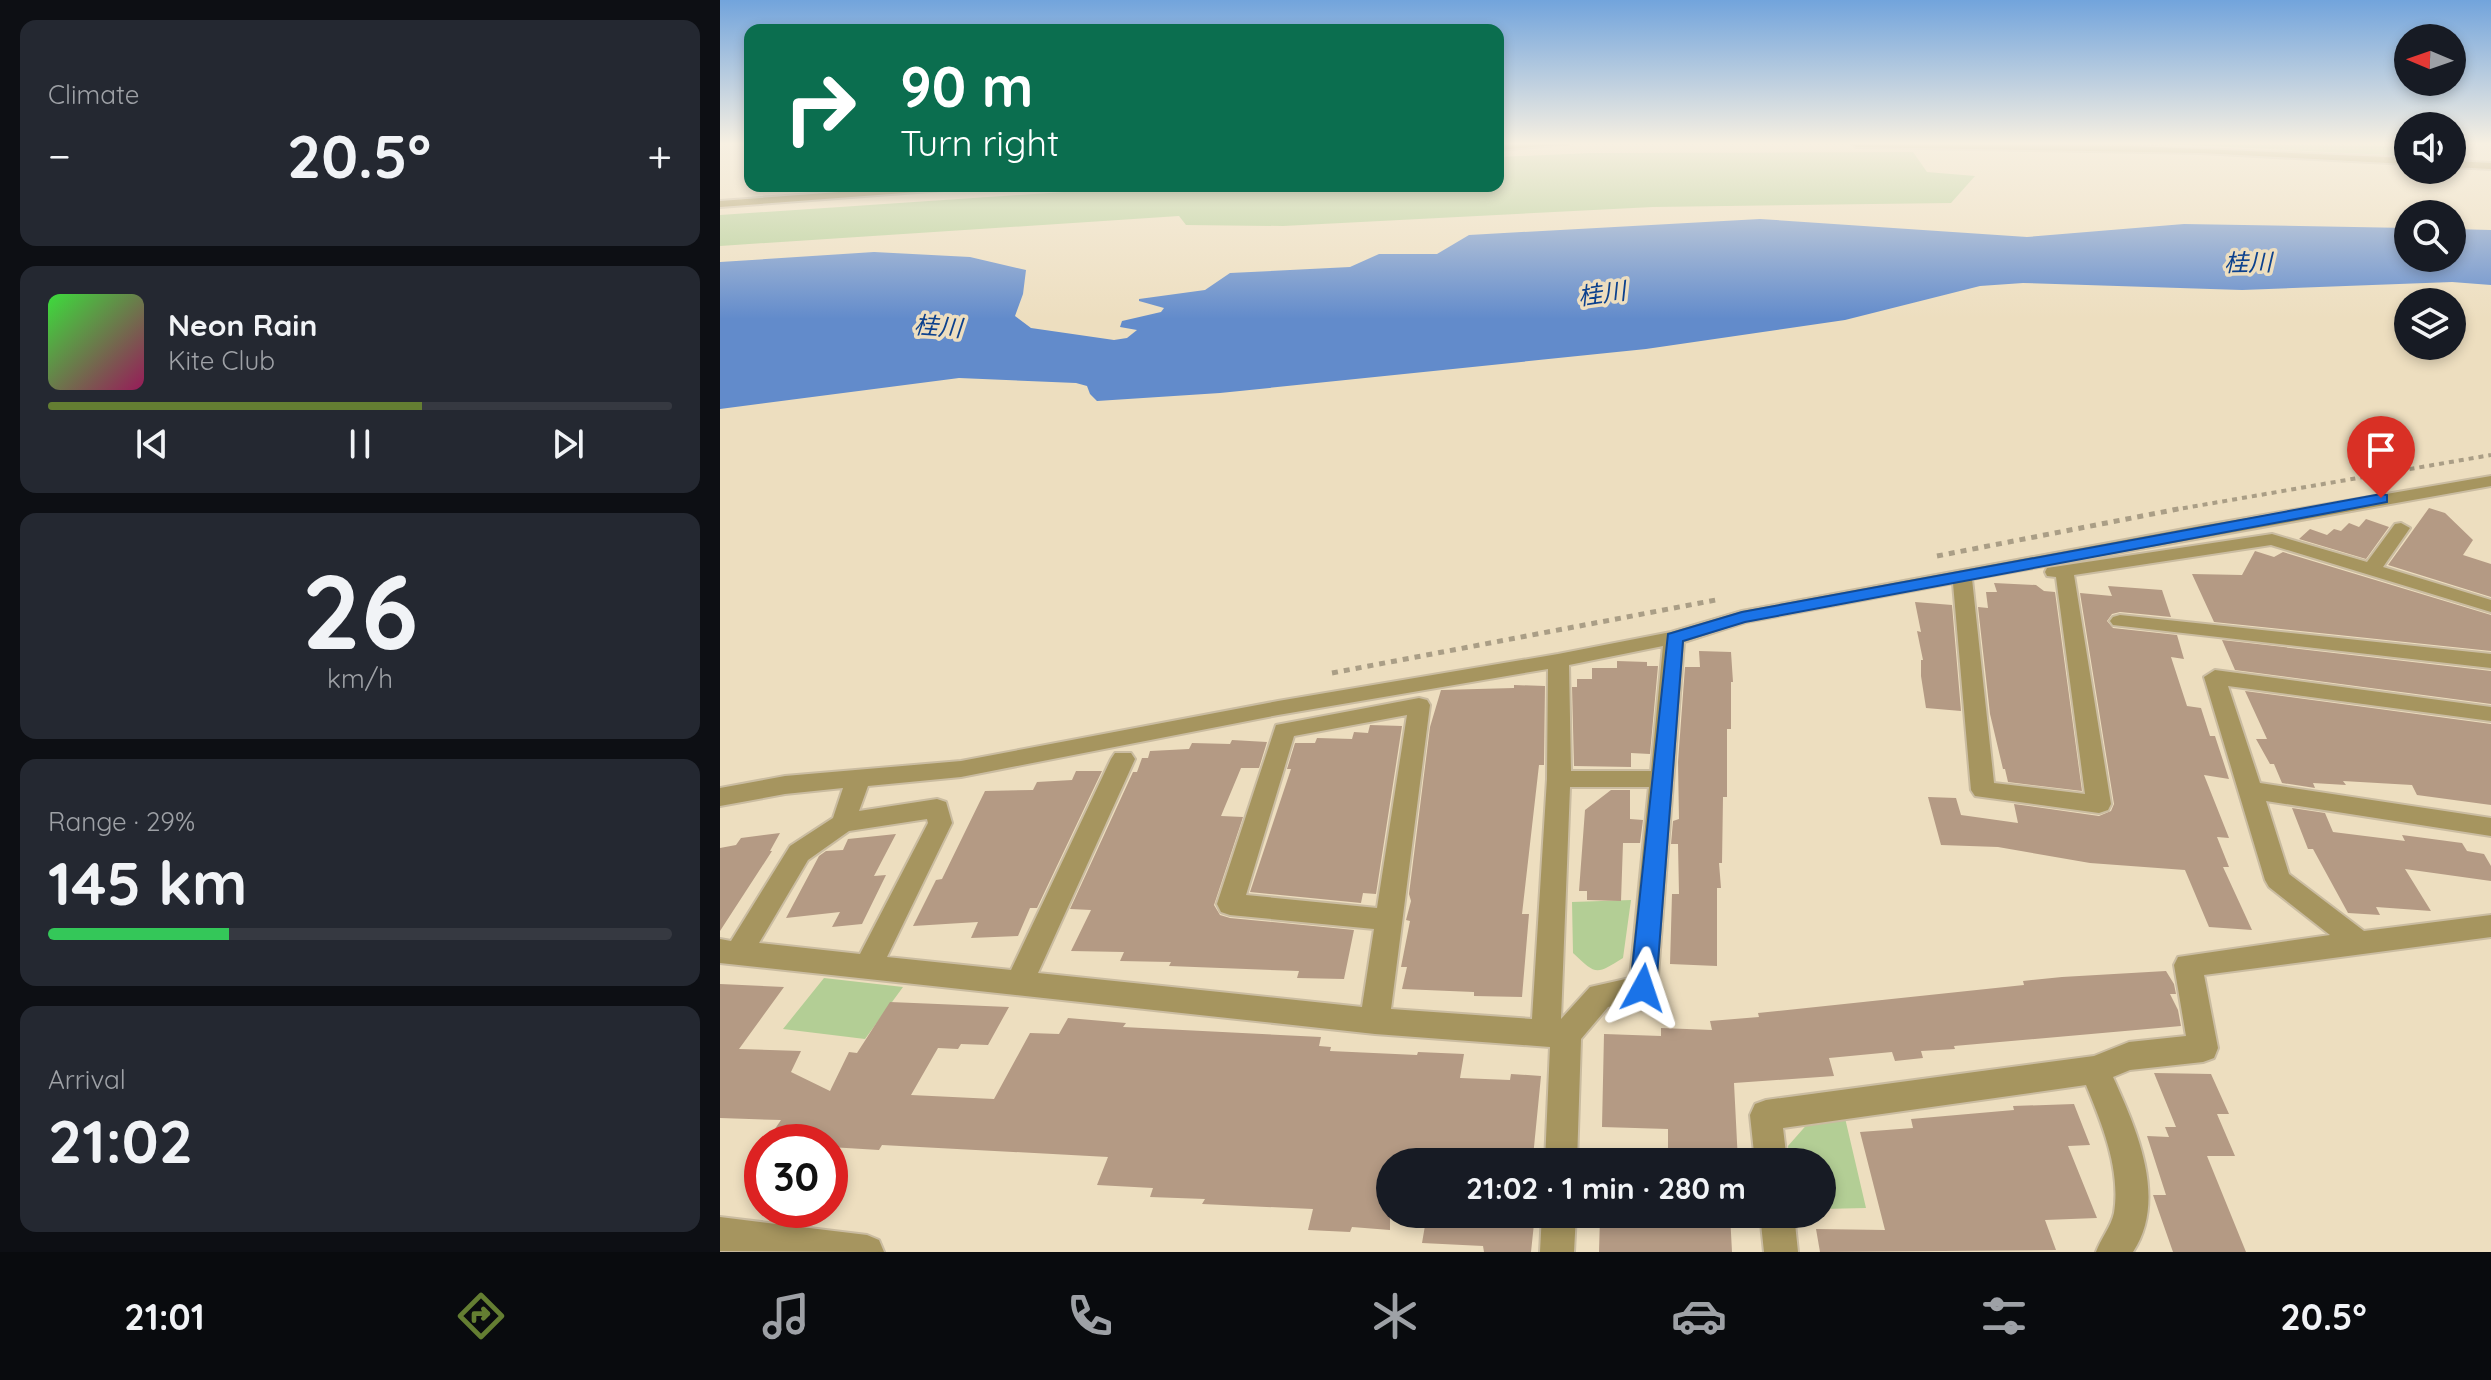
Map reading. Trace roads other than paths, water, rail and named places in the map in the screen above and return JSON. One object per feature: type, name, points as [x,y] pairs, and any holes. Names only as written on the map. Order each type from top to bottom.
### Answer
[{"type":"street","points":[[720,204],[741,202]]},
{"type":"street","points":[[720,797],[785,785],[961,769],[1281,719],[1674,638],[1742,617],[2200,531],[2491,481]]},
{"type":"street","points":[[2372,569],[2401,528]]},
{"type":"street","points":[[1962,577],[2064,571],[2272,539],[2491,606]]},
{"type":"street","points":[[1962,577],[1983,790],[2099,804],[2064,571]]},
{"type":"street","points":[[2120,621],[2491,661]]},
{"type":"street","points":[[867,968],[940,823],[937,808],[843,823],[799,853],[730,952],[867,968],[1020,981],[1375,1021],[1556,1034],[1600,996],[1643,988],[1674,638]]},
{"type":"street","points":[[1558,661],[1556,1034],[1560,1148]]},
{"type":"street","points":[[2358,942],[2278,880],[2215,677],[2491,714]]},
{"type":"street","points":[[1281,719],[1419,705],[1375,1021]]},
{"type":"street","points":[[1281,719],[1230,904],[1390,920]]},
{"type":"street","points":[[1020,981],[1123,759]]},
{"type":"street","points":[[843,823],[859,778]]},
{"type":"street","points":[[1559,779],[1663,779]]},
{"type":"street","points":[[2249,790],[2491,827]]},
{"type":"street","points":[[1770,1148],[1766,1115],[2095,1070],[2129,1056],[2203,1048],[2188,965],[2491,926]]},
{"type":"street","points":[[2095,1070],[2120,1124],[2131,1186],[2131,1217],[2113,1252]]},
{"type":"street","points":[[1557,1252],[1558,1228]]},
{"type":"street","points":[[1778,1228],[1781,1252]]},
{"type":"street","points":[[720,1234],[867,1252]]},
{"type":"water","name":"桂川","points":[[1760,219],[2027,237],[2184,224],[2394,228],[2394,272],[2466,272],[2466,229],[2491,230],[2491,285],[2452,282],[2242,290],[2023,283],[1980,286],[1845,320],[1646,349],[1220,393],[1097,401],[1087,386],[1076,383],[959,378],[720,409],[720,262],[874,252],[970,257],[1026,270],[1023,294],[1015,316],[1031,328],[1114,340],[1127,338],[1137,330],[1120,327],[1122,321],[1161,312],[1164,308],[1139,299],[1205,290],[1230,273],[1350,267],[1379,254],[1437,254],[1469,235]]}]
